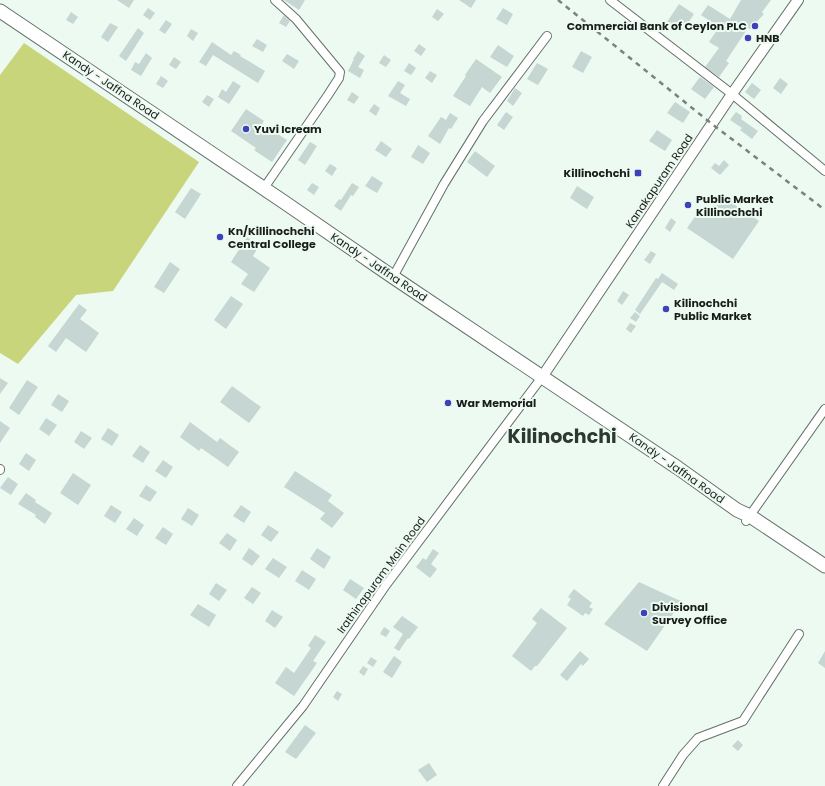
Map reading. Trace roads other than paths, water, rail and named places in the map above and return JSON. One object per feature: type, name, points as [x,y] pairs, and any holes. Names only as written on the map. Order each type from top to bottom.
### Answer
[{"type":"highway","name":"Kandy - Jaffna Road","points":[[0,11],[678,468],[825,576]]},
{"type":"highway","name":"Kandy - Jaffna Road","points":[[748,518],[825,566]]},
{"type":"street","points":[[264,188],[328,95],[339,78],[340,72],[296,19],[275,0]]},
{"type":"street","points":[[610,0],[732,94],[825,171]]},
{"type":"street","name":"Kanakapuram Road","points":[[542,377],[732,94],[798,0]]},
{"type":"street","points":[[393,277],[444,184],[483,121],[547,36]]},
{"type":"street","name":"Irathinapuram Main Road","points":[[237,786],[303,706],[386,585],[542,377]]},
{"type":"street","points":[[748,518],[825,410]]},
{"type":"street","points":[[663,786],[683,755],[698,738],[743,721],[799,634]]},
{"type":"railway","points":[[558,0],[712,124],[825,210]]},
{"type":"place","name":"Commercial Bank of Ceylon PLC","points":[[755,26]]},
{"type":"place","name":"HNB","points":[[748,38]]},
{"type":"place","name":"Yuvi Icream","points":[[246,129]]},
{"type":"place","name":"Killinochchi","points":[[638,173]]},
{"type":"place","name":"Public Market Killinochchi","points":[[688,205]]},
{"type":"place","name":"Kn/Killinochchi Central College","points":[[220,237]]},
{"type":"place","name":"Kilinochchi Public Market","points":[[666,309]]},
{"type":"place","name":"War Memorial","points":[[448,403]]},
{"type":"place","name":"Divisional Survey Office","points":[[644,613]]},
{"type":"district","name":"Kilinochchi","points":[[562,436]]}]
